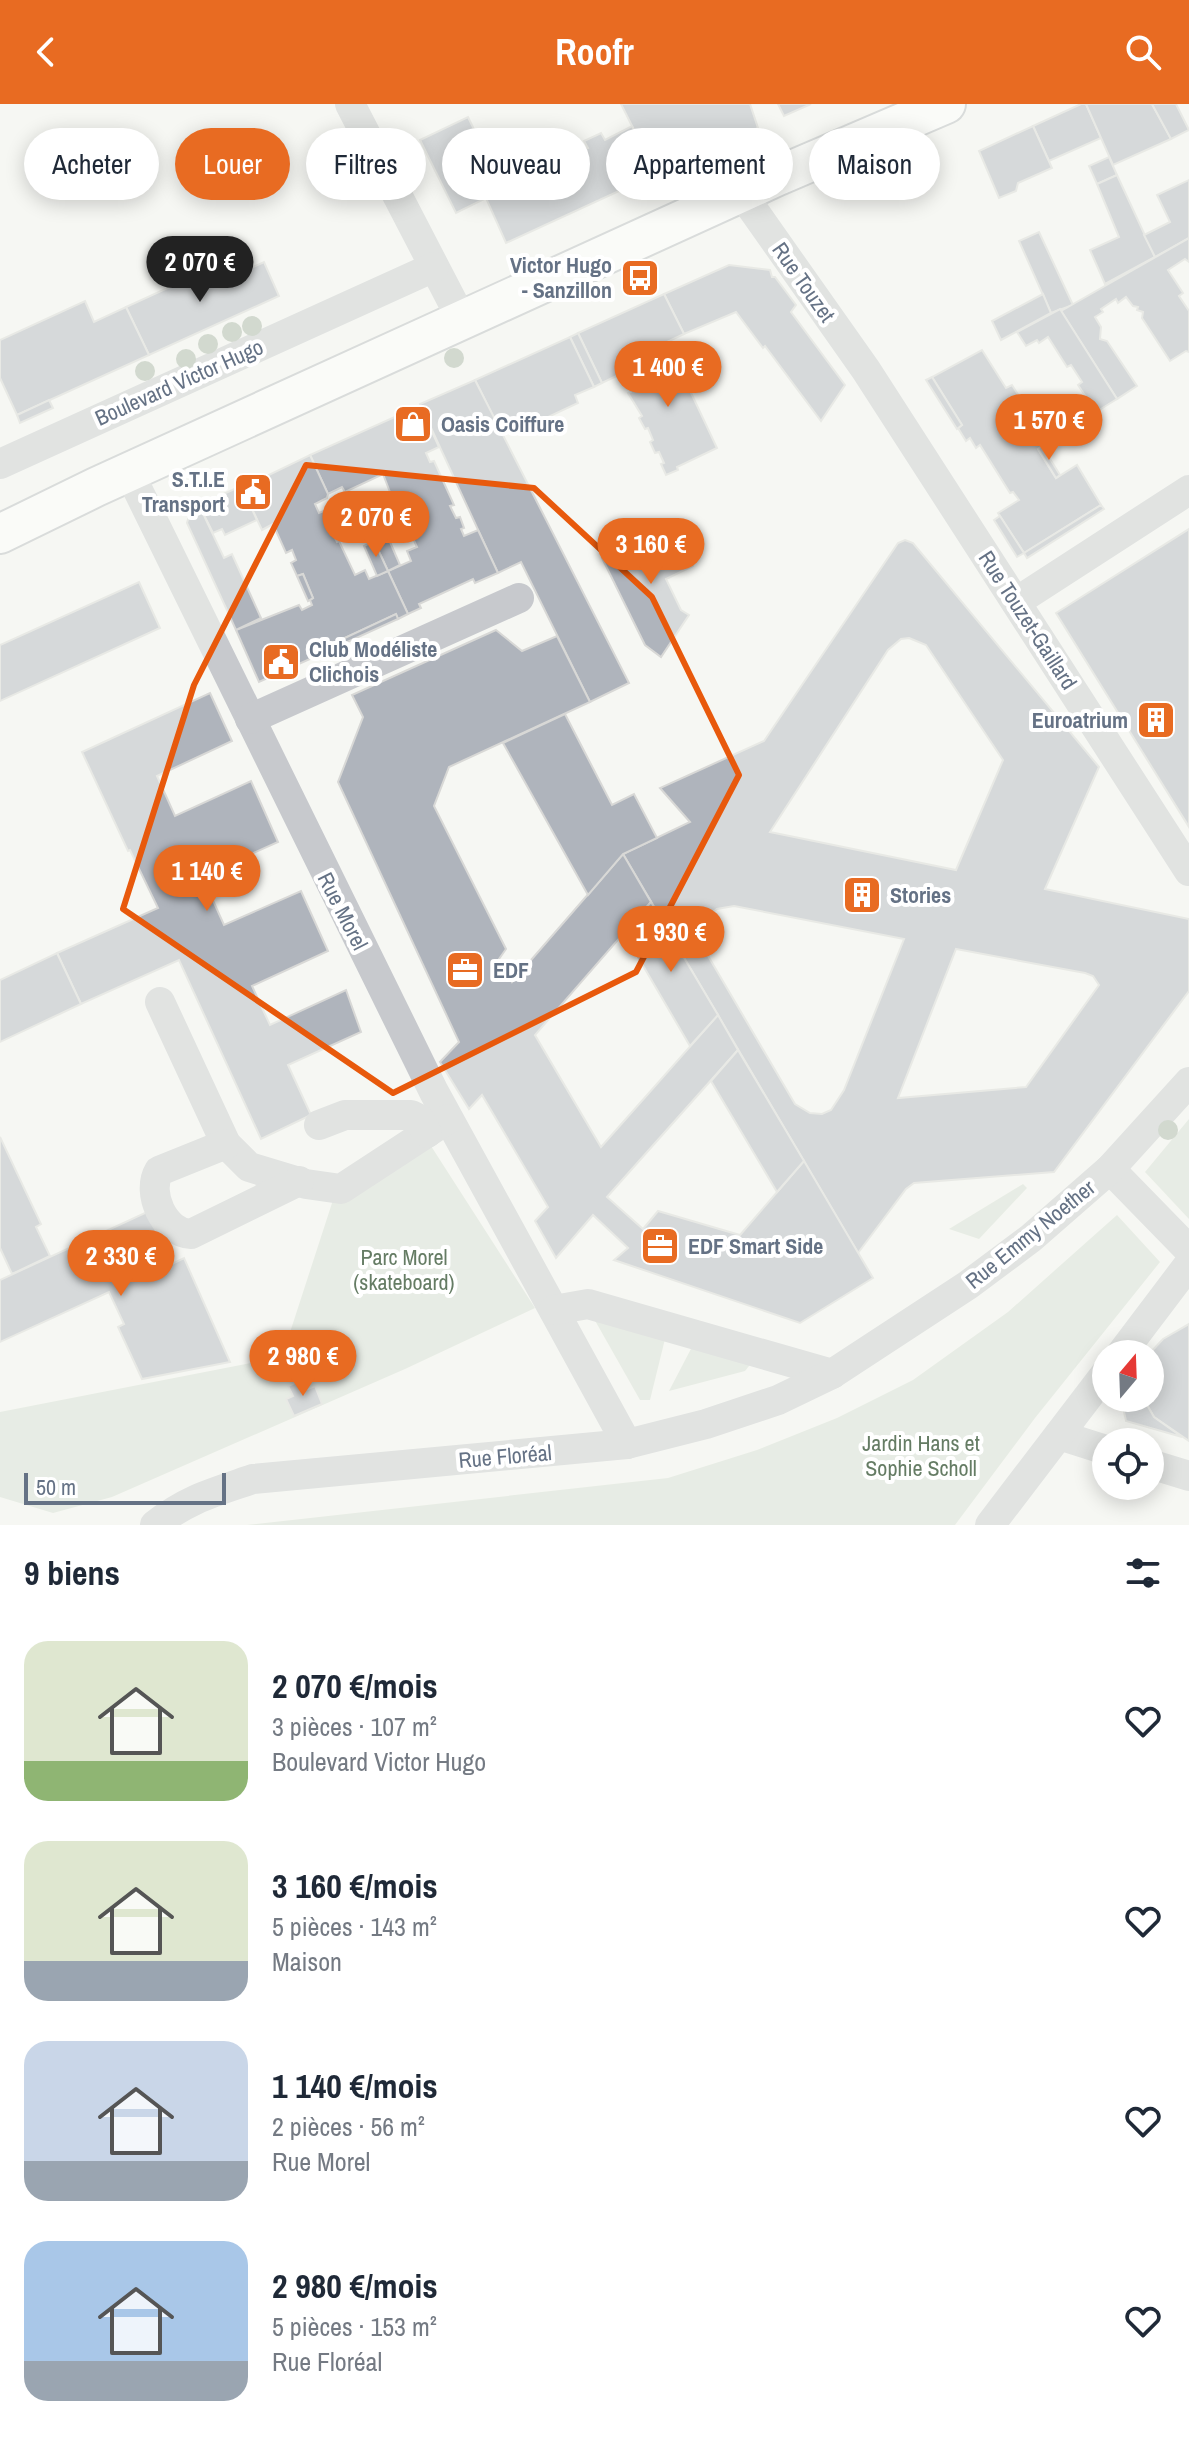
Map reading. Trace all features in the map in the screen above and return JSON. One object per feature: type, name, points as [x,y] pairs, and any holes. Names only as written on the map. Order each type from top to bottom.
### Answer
[{"type":"main road","points":[[793,172],[946,104]]},
{"type":"main road","points":[[0,534],[129,472],[729,200]]},
{"type":"street","points":[[350,104],[463,322]]},
{"type":"street","name":"Rue Touzet","points":[[746,200],[866,370]]},
{"type":"street","name":"Boulevard Victor Hugo","points":[[0,464],[434,267]]},
{"type":"street","name":"Rue Touzet-Gaillard","points":[[866,370],[1189,871]]},
{"type":"street","name":"Rue Morel","points":[[129,472],[291,805],[438,1126],[552,1305],[627,1444]]},
{"type":"street","points":[[1016,602],[1189,490]]},
{"type":"street","points":[[250,719],[519,598]]},
{"type":"street","points":[[160,1002],[226,1144],[249,1167],[331,1190],[341,1189],[438,1126]]},
{"type":"street","name":"Rue Emmy Noether","points":[[841,1368],[1019,1248],[1110,1169],[1189,1082]]},
{"type":"street","points":[[319,1125],[345,1115],[411,1115],[438,1126]]},
{"type":"street","points":[[226,1144],[159,1171],[153,1181],[154,1196],[169,1226],[179,1234],[191,1234],[299,1181]]},
{"type":"street","points":[[1110,1169],[1189,1250]]},
{"type":"street","points":[[1132,1340],[1189,1264]]},
{"type":"street","points":[[552,1305],[588,1304],[841,1368]]},
{"type":"street","name":"Rue Floréal","points":[[155,1525],[194,1498],[253,1479],[627,1444],[706,1424],[778,1400],[841,1368]]},
{"type":"street","points":[[990,1525],[1092,1391]]},
{"type":"street","points":[[1059,1435],[1092,1446]]},
{"type":"street","points":[[1164,1468],[1189,1476]]},
{"type":"highlighted area","points":[[306,465],[534,488],[652,597],[739,775],[636,972],[393,1093],[123,909],[194,685]]},
{"type":"green space","points":[[1189,1119],[1189,1219],[1145,1172]]},
{"type":"green space","name":"Parc Morel (skateboard)","points":[[431,1146],[535,1308],[405,1369],[112,1497],[53,1513],[0,1497],[0,1412],[282,1357],[333,1200]]},
{"type":"green space","points":[[1023,1184],[1027,1188],[979,1239],[949,1229]]},
{"type":"green space","name":"Jardin Hans et Sophie Scholl","points":[[1117,1215],[1160,1262],[1098,1340],[1092,1340],[1092,1347],[955,1525],[247,1525],[668,1478],[757,1450],[837,1418],[913,1380],[1008,1312]]},
{"type":"green space","points":[[593,1317],[665,1339],[650,1400],[640,1400]]},
{"type":"green space","points":[[693,1345],[753,1361],[745,1371],[669,1391]]},
{"type":"building","points":[[621,104],[750,104],[758,128],[633,128]]},
{"type":"building","points":[[778,104],[811,104],[784,116]]},
{"type":"building","points":[[1086,104],[1101,138],[1049,161],[1033,126]]},
{"type":"building","points":[[1086,104],[1152,104],[1171,139],[1113,165]]},
{"type":"building","points":[[1152,104],[1176,104],[1189,130],[1171,139]]},
{"type":"building","points":[[468,117],[473,128],[445,128]]},
{"type":"building","points":[[1033,126],[1052,168],[1018,183],[1016,191],[999,198],[979,151]]},
{"type":"building","points":[[442,129],[442,185],[426,152],[426,137]]},
{"type":"building","points":[[601,133],[606,139],[606,197],[506,243],[487,200],[590,200],[590,138]]},
{"type":"building","points":[[1109,157],[1117,175],[1097,184],[1089,166]]},
{"type":"building","points":[[1117,175],[1155,257],[1105,284],[1090,250],[1119,237],[1097,184]]},
{"type":"building","points":[[1189,180],[1189,238],[1155,257],[1144,235],[1170,222],[1157,195]]},
{"type":"building","points":[[450,200],[482,200],[456,213]]},
{"type":"building","points":[[1039,232],[1073,305],[1051,313],[1019,241]]},
{"type":"building","points":[[1189,238],[1189,262],[1185,259],[1168,270],[1183,293],[1179,296],[1189,311],[1189,352],[1170,361],[1142,318],[1143,312],[1137,310],[1138,307],[1133,306],[1126,297],[1118,303],[1116,299],[1095,317],[1101,327],[1100,339],[1107,341],[1137,386],[1117,399],[1061,311]]},
{"type":"building","points":[[233,258],[240,273],[264,262],[279,296],[149,355],[126,307]]},
{"type":"building","points":[[729,265],[770,270],[772,277],[796,305],[791,312],[845,385],[821,421],[736,312],[684,334],[664,294]]},
{"type":"building","points":[[664,294],[684,334],[667,342],[669,346],[634,362],[633,358],[620,363],[625,372],[602,383],[578,333]]},
{"type":"building","points":[[1043,294],[1051,313],[1001,340],[992,321]]},
{"type":"building","points":[[85,301],[94,322],[126,307],[149,355],[17,415],[0,378],[0,340]]},
{"type":"building","points":[[1060,309],[1117,399],[1096,412],[1078,385],[1082,382],[1071,365],[1067,367],[1048,337],[1026,346],[1017,332]]},
{"type":"building","points":[[578,333],[602,383],[594,387],[570,337]]},
{"type":"building","points":[[570,337],[594,387],[575,395],[578,403],[525,428],[522,421],[500,430],[475,380]]},
{"type":"building","points":[[669,346],[717,448],[666,475],[659,452],[655,453],[650,442],[653,440],[648,428],[645,429],[639,418],[642,416],[628,393],[631,392],[620,363],[633,358],[634,362]]},
{"type":"building","points":[[982,350],[1006,388],[1012,385],[1024,404],[1018,408],[1042,446],[1038,449],[1056,478],[1077,465],[1101,505],[1024,553],[998,513],[1019,500],[1013,492],[1010,493],[980,445],[976,448],[970,438],[966,441],[958,428],[962,425],[932,377]]},
{"type":"building","points":[[932,377],[962,425],[957,429],[926,380]]},
{"type":"building","points":[[475,380],[629,683],[590,702],[521,562],[498,573],[420,404]]},
{"type":"building","points":[[49,400],[53,408],[20,423],[17,415]]},
{"type":"building","points":[[421,408],[439,447],[426,453],[430,462],[434,461],[454,505],[450,506],[456,518],[460,517],[464,536],[478,530],[498,573],[475,583],[473,579],[419,604],[421,608],[408,614],[388,571],[411,561],[407,551],[417,547],[403,517],[406,515],[400,502],[395,505],[383,474],[345,492],[342,487],[328,494],[310,455]]},
{"type":"building","points":[[1042,446],[1060,475],[1056,478],[1038,449]]},
{"type":"building","points":[[310,455],[328,494],[327,498],[315,504],[319,513],[326,510],[335,531],[332,532],[355,575],[365,570],[369,579],[388,571],[408,614],[398,619],[396,614],[319,650],[321,654],[259,682],[236,630],[299,605],[302,610],[312,605],[310,600],[313,598],[303,574],[297,576],[291,563],[296,560],[292,550],[286,553],[273,524],[262,530],[242,488]]},
{"type":"building","points":[[241,486],[257,520],[225,535],[222,529],[213,533],[199,505]]},
{"type":"building","points":[[199,505],[224,558],[232,554],[261,618],[236,630],[187,523],[191,509]]},
{"type":"building","points":[[1101,505],[1104,509],[1027,558],[1024,553]]},
{"type":"building","points":[[1000,516],[1024,553],[1017,557],[994,520]]},
{"type":"building","points":[[673,525],[693,566],[666,579],[681,610],[689,615],[661,657],[645,645],[602,558]]},
{"type":"building","name":"Euroatrium","points":[[1189,529],[1189,827],[1056,613]]},
{"type":"building","points":[[387,535],[400,565],[388,571],[374,541]]},
{"type":"building","name":"Stories","points":[[905,540],[913,543],[1099,767],[1045,889],[1189,919],[1189,991],[1054,1172],[914,1183],[906,1189],[858,1253],[623,854],[690,822],[660,788],[764,741],[898,543]],"holes":[[[909,638],[926,645],[1003,760],[956,870],[770,832],[888,650],[901,639]],[[734,906],[904,939],[844,1090],[831,1110],[822,1114],[810,1113],[795,1104],[697,937],[704,919],[717,909]],[[956,949],[1085,973],[1093,976],[1099,985],[1026,1087],[898,1098]]]},
{"type":"building","points":[[374,541],[388,571],[377,576],[364,546]]},
{"type":"building","points":[[303,574],[313,598],[308,601],[297,576]]},
{"type":"building","points":[[139,582],[160,628],[0,701],[0,645]]},
{"type":"building","points":[[396,614],[398,619],[321,654],[319,650]]},
{"type":"building","name":"EDF","points":[[496,630],[522,651],[557,636],[590,702],[449,767],[434,806],[506,949],[499,959],[512,982],[623,854],[651,902],[535,1035],[601,1147],[718,1015],[738,1050],[607,1197],[643,1229],[658,1211],[740,1235],[804,1161],[873,1278],[800,1323],[614,1260],[628,1248],[593,1215],[556,1258],[535,1221],[548,1207],[482,1095],[469,1109],[440,1062],[459,1042],[338,782],[363,717],[352,695]]},
{"type":"building","points":[[210,693],[232,741],[157,776],[175,816],[251,781],[278,842],[202,876],[224,925],[301,891],[328,951],[252,986],[270,1025],[346,990],[361,1032],[288,1065],[311,1115],[261,1139],[179,960],[81,1004],[57,953],[158,908],[82,752]]},
{"type":"building","points":[[565,714],[612,805],[634,794],[657,838],[623,854],[588,895],[503,743]]},
{"type":"building","points":[[651,902],[718,1015],[690,1046],[624,933]]},
{"type":"building","points":[[57,953],[81,1004],[0,1042],[0,980]]},
{"type":"building","points":[[738,1050],[804,1161],[777,1192],[711,1081]]},
{"type":"building","points":[[0,1137],[41,1224],[36,1227],[50,1256],[12,1274],[0,1248]]},
{"type":"building","points":[[147,1212],[172,1264],[184,1258],[230,1362],[142,1379],[118,1327],[124,1324],[109,1292],[0,1342],[0,1280]]},
{"type":"building","points":[[1189,1324],[1189,1441],[1151,1412],[1164,1412],[1163,1339]]},
{"type":"building","points":[[304,1379],[308,1389],[315,1386],[322,1404],[294,1416],[286,1399],[293,1396],[288,1386]]},
{"type":"building","points":[[1124,1412],[1151,1412],[1182,1437],[1164,1432],[1164,1428],[1150,1428],[1126,1421]]},
{"type":"place","name":"Victor Hugo - Sanzillon","points":[[640,278]]},
{"type":"place","name":"Oasis Coiffure","points":[[413,424]]},
{"type":"place","name":"S.T.I.E Transport","points":[[253,492]]},
{"type":"place","name":"Club Modéliste Clichois","points":[[281,662]]},
{"type":"place","name":"Euroatrium","points":[[1156,720]]},
{"type":"place","name":"Stories","points":[[862,895]]},
{"type":"place","name":"EDF","points":[[465,970]]},
{"type":"place","name":"EDF Smart Side","points":[[660,1246]]}]
